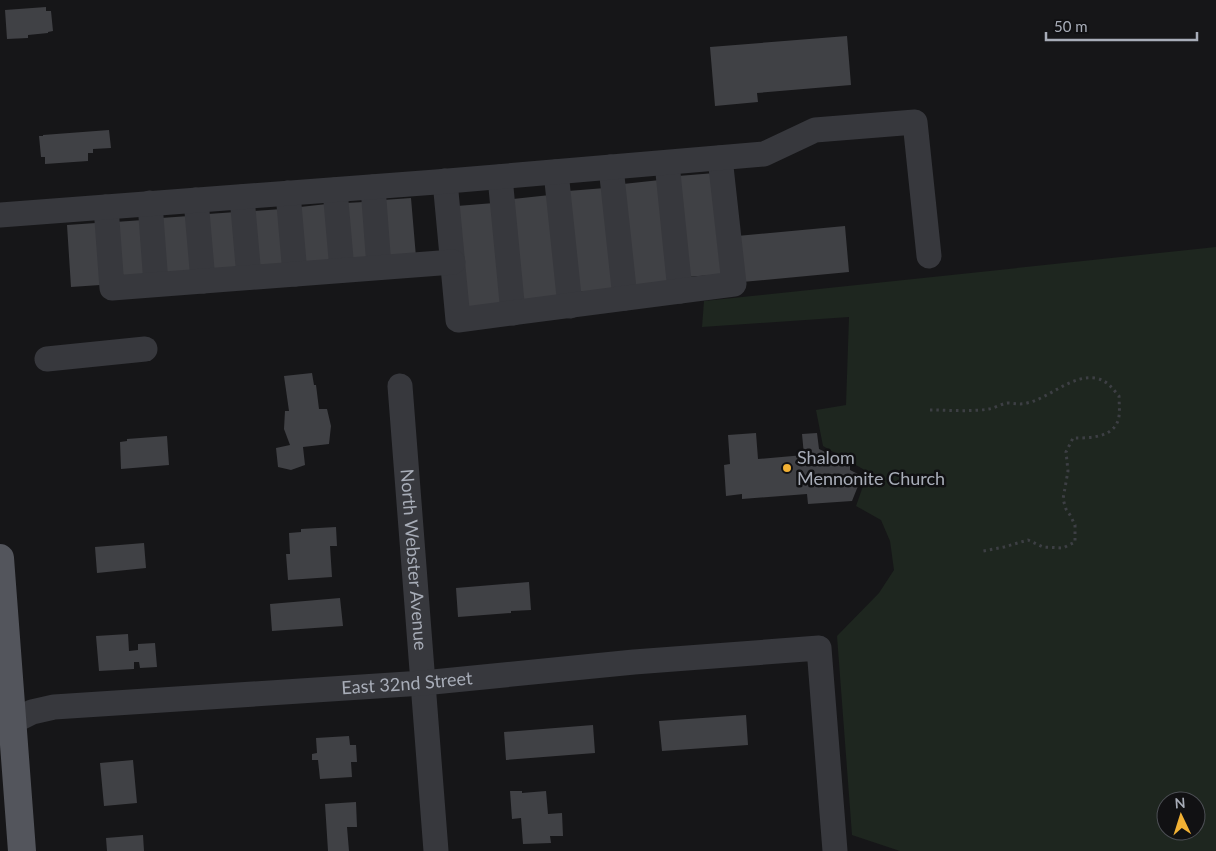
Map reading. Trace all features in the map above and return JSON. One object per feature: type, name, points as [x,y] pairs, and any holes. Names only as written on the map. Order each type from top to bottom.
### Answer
[{"type":"main road","points":[[0,558],[6,725],[22,851]]},
{"type":"street","points":[[0,215],[500,177],[764,154],[815,130],[915,122],[929,256]]},
{"type":"street","points":[[445,181],[458,320],[734,284],[720,158]]},
{"type":"street","points":[[667,163],[680,291]]},
{"type":"street","points":[[611,167],[625,298]]},
{"type":"street","points":[[556,172],[570,306]]},
{"type":"street","points":[[500,177],[513,313]]},
{"type":"street","points":[[373,187],[379,267]]},
{"type":"street","points":[[335,190],[342,270]]},
{"type":"street","points":[[288,193],[295,274]]},
{"type":"street","points":[[242,196],[249,277]]},
{"type":"street","points":[[196,200],[203,281]]},
{"type":"street","points":[[150,203],[156,284]]},
{"type":"street","points":[[106,207],[112,288],[453,262]]},
{"type":"street","points":[[47,358],[145,349]]},
{"type":"street","name":"North Webster Avenue","points":[[400,386],[436,851]]},
{"type":"street","name":"East 32nd Street","points":[[6,725],[32,712],[54,707],[423,682],[634,662],[819,648],[835,851]]},
{"type":"path","points":[[930,410],[989,409],[1006,403],[1024,404],[1037,401],[1080,379],[1096,378],[1108,383],[1119,396],[1119,418],[1110,432],[1094,437],[1073,438],[1066,452],[1068,471],[1063,498],[1066,509],[1075,525],[1075,542],[1063,548],[1043,547],[1028,540],[983,551]]},
{"type":"shaded area","points":[[1216,247],[1216,851],[900,851],[852,835],[837,636],[879,593],[894,570],[890,541],[881,520],[856,506],[868,472],[823,446],[816,410],[846,405],[849,317],[702,327],[704,301]]},
{"type":"building","points":[[46,7],[46,11],[51,11],[53,31],[28,35],[28,38],[7,39],[5,10]]},
{"type":"building","points":[[847,36],[851,85],[757,93],[758,102],[715,106],[710,47]]},
{"type":"building","points":[[109,130],[111,148],[93,149],[93,153],[88,153],[88,161],[45,164],[45,157],[41,157],[39,136]]},
{"type":"building","points":[[715,173],[724,274],[687,277],[678,176]]},
{"type":"building","points":[[660,180],[669,282],[632,285],[623,184]]},
{"type":"building","points":[[605,188],[614,289],[577,292],[568,191]]},
{"type":"building","points":[[550,195],[559,297],[522,300],[513,199]]},
{"type":"building","points":[[411,198],[416,257],[388,260],[383,200]]},
{"type":"building","points":[[364,202],[369,261],[351,263],[346,203]]},
{"type":"building","points":[[494,203],[503,304],[466,308],[457,206]]},
{"type":"building","points":[[327,204],[332,263],[304,266],[300,207]]},
{"type":"building","points":[[282,209],[287,268],[259,270],[254,211]]},
{"type":"building","points":[[236,212],[240,271],[212,273],[208,214]]},
{"type":"building","points":[[189,216],[194,275],[166,277],[161,218]]},
{"type":"building","points":[[143,220],[148,279],[120,281],[115,222]]},
{"type":"building","points":[[96,223],[100,285],[71,287],[67,225]]},
{"type":"building","points":[[845,226],[849,272],[742,282],[737,236]]},
{"type":"building","points":[[312,373],[314,385],[316,385],[319,409],[327,409],[331,426],[329,444],[303,447],[305,465],[291,470],[278,467],[276,448],[290,445],[284,429],[285,411],[289,411],[284,376]]},
{"type":"building","name":"Shalom Mennonite Church","points":[[756,433],[758,459],[804,455],[802,434],[817,433],[819,449],[850,464],[850,470],[862,476],[852,501],[808,504],[807,494],[742,499],[742,494],[726,496],[724,465],[730,464],[728,435]]},
{"type":"building","points":[[167,436],[169,465],[121,469],[120,442],[127,441],[127,439]]},
{"type":"building","points":[[336,527],[337,546],[330,546],[332,577],[288,580],[286,554],[290,554],[289,533],[301,532],[301,529]]},
{"type":"building","points":[[144,543],[146,568],[97,573],[95,547]]},
{"type":"building","points":[[529,582],[531,610],[458,617],[456,588]]},
{"type":"building","points":[[340,598],[343,626],[272,631],[270,604]]},
{"type":"building","points":[[128,634],[129,651],[138,650],[138,644],[155,643],[157,667],[140,668],[139,662],[134,662],[134,669],[99,671],[96,636]]},
{"type":"building","points":[[746,715],[748,745],[662,751],[659,721]]},
{"type":"building","points":[[593,725],[595,753],[506,760],[504,732]]},
{"type":"building","points":[[349,736],[350,745],[356,745],[357,762],[351,762],[352,777],[320,779],[318,760],[312,760],[312,754],[317,753],[316,738]]},
{"type":"building","points":[[133,760],[137,803],[104,806],[100,763]]},
{"type":"building","points":[[510,791],[522,791],[522,793],[546,791],[548,814],[562,813],[563,836],[550,836],[551,843],[523,844],[521,818],[512,819]]},
{"type":"building","points":[[356,802],[357,827],[347,827],[349,851],[328,851],[325,804]]},
{"type":"building","points":[[143,835],[144,851],[107,851],[106,838]]},
{"type":"place","name":"Shalom Mennonite Church","points":[[787,468]]}]
